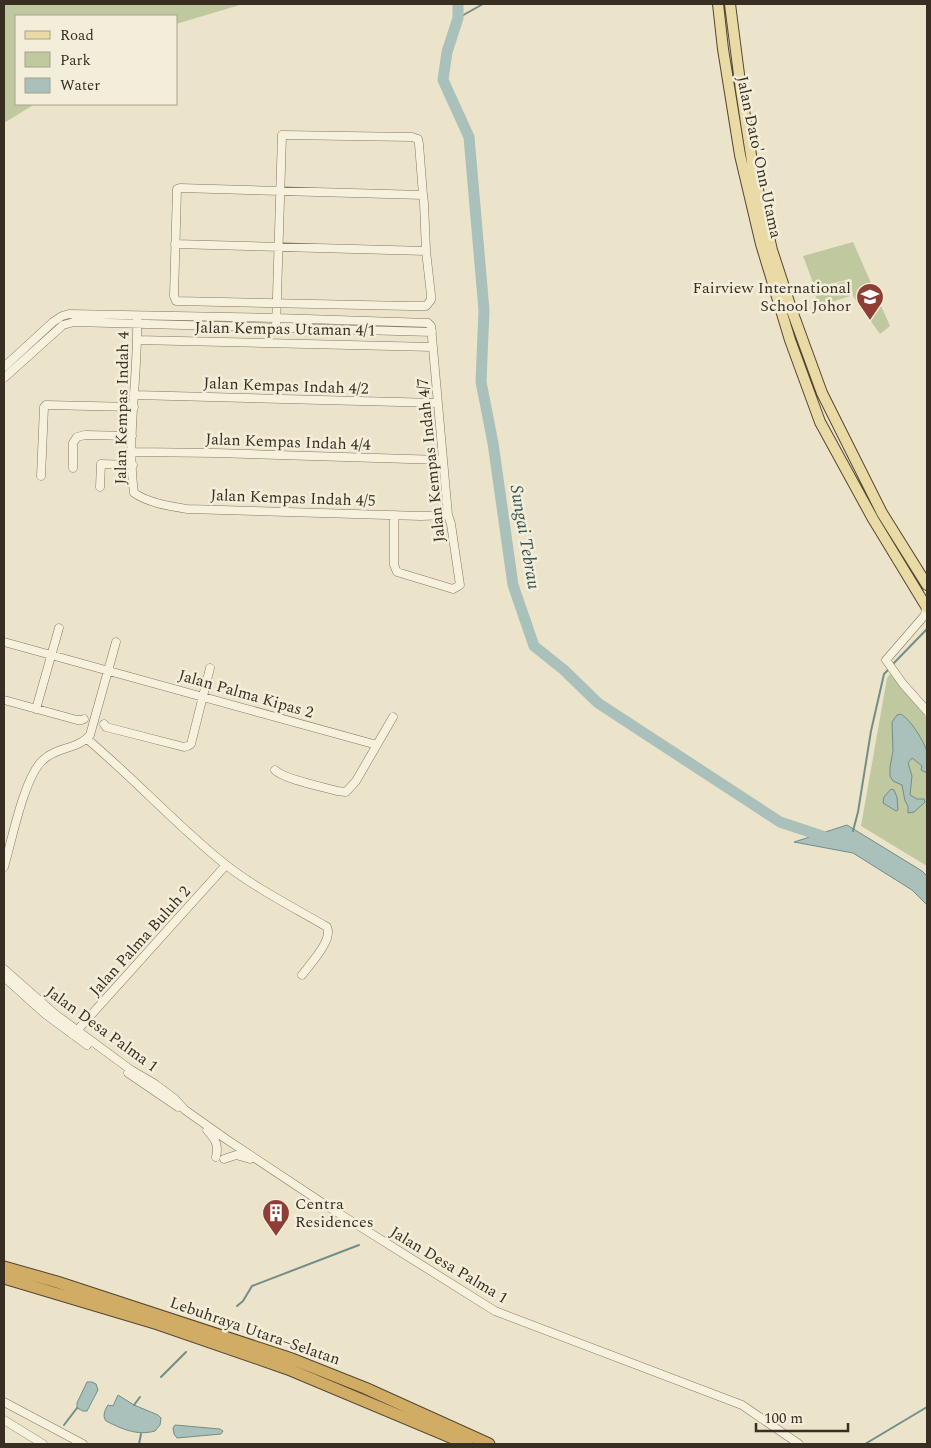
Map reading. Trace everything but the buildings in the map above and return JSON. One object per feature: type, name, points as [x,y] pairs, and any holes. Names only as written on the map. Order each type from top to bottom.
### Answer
[{"type":"highway","points":[[4,1260],[38,1271],[57,1282]]},
{"type":"highway","name":"Lebuhraya Utara–Selatan","points":[[4,1268],[57,1282],[292,1359],[382,1395],[489,1444]]},
{"type":"highway","name":"Lebuhraya Utara–Selatan","points":[[4,1278],[158,1324],[288,1369],[467,1444]]},
{"type":"main road","name":"Jalan Dato' Onn Utama","points":[[718,4],[723,49],[740,155],[759,235],[790,340],[822,427],[868,511],[927,607]]},
{"type":"main road","name":"Jalan Dato' Onn Utama","points":[[730,4],[746,132],[772,250],[791,308],[822,393],[882,513],[927,585]]},
{"type":"main road","points":[[811,398],[822,393]]},
{"type":"main road","points":[[918,571],[927,580]]},
{"type":"street","points":[[276,328],[276,318],[277,303],[279,247],[280,191],[282,135],[412,137],[418,139],[423,195],[426,251],[431,300],[426,306],[421,306],[277,303],[176,301],[174,296],[177,189],[180,188],[280,191],[423,195]]},
{"type":"street","points":[[175,244],[426,251]]},
{"type":"street","points":[[4,367],[62,316],[80,314],[137,320],[276,328],[432,332],[428,323],[276,318],[137,320],[74,322],[64,324],[4,378]]},
{"type":"street","name":"Jalan Kempas Indah 4","points":[[137,320],[132,436],[134,493],[140,497]]},
{"type":"street","name":"Jalan Kempas Indah 4/7","points":[[394,515],[394,565],[397,572],[454,589],[460,585],[448,515],[432,332]]},
{"type":"street","name":"Jalan Kempas Utaman 4/1","points":[[137,340],[433,347]]},
{"type":"street","name":"Jalan Kempas Indah 4/2","points":[[135,395],[437,403]]},
{"type":"street","points":[[41,476],[44,407],[134,407]]},
{"type":"street","points":[[73,468],[72,443],[77,436],[132,436]]},
{"type":"street","name":"Jalan Kempas Indah 4/4","points":[[133,452],[442,460]]},
{"type":"street","points":[[100,487],[101,464],[133,465]]},
{"type":"street","name":"Jalan Kempas Indah 4/5","points":[[140,497],[159,504],[187,509],[448,515]]},
{"type":"street","points":[[925,706],[894,672],[886,660],[925,616],[927,607]]},
{"type":"street","points":[[36,709],[59,628]]},
{"type":"street","name":"Jalan Palma Kipas 2","points":[[4,642],[377,745]]},
{"type":"street","points":[[4,867],[33,772],[44,759],[86,739],[92,727],[116,642]]},
{"type":"street","points":[[104,724],[106,727],[184,747],[188,746],[191,744],[210,668]]},
{"type":"street","points":[[4,700],[77,720],[84,719]]},
{"type":"street","points":[[275,770],[279,775],[287,778],[346,792],[356,781],[393,717]]},
{"type":"street","points":[[86,739],[109,757],[164,811],[226,865],[250,882],[327,927],[330,932],[328,939],[302,975]]},
{"type":"street","name":"Jalan Palma Buluh 2","points":[[75,1033],[226,865]]},
{"type":"street","name":"Jalan Desa Palma 1","points":[[4,969],[75,1033]]},
{"type":"street","name":"Jalan Desa Palma 1","points":[[4,978],[45,1014],[155,1084],[201,1122],[324,1204],[495,1310],[742,1405],[799,1444]]},
{"type":"street","points":[[201,1122],[217,1142],[216,1157]]},
{"type":"street","points":[[224,1159],[241,1155],[264,1164]]},
{"type":"street","points":[[4,1402],[69,1440],[83,1444]]},
{"type":"street","points":[[4,1420],[43,1444]]},
{"type":"street","points":[[60,1444],[69,1440]]},
{"type":"green space","points":[[4,4],[243,4],[178,23],[178,15],[15,15],[15,105],[33,105],[4,123]]},
{"type":"green space","points":[[853,242],[890,326],[880,334],[853,296],[846,280],[815,288],[803,256]]},
{"type":"green space","points":[[845,281],[850,296],[819,306],[814,291]]},
{"type":"green space","points":[[890,674],[927,718],[927,866],[861,826],[887,678]]},
{"type":"water","points":[[900,714],[915,729],[927,752],[927,773],[921,770],[922,766],[912,758],[908,763],[912,776],[910,795],[917,799],[924,799],[925,802],[914,812],[908,813],[902,785],[893,781],[890,776],[893,751],[892,722]]},
{"type":"water","points":[[891,789],[894,790],[897,797],[898,810],[896,811],[883,803],[884,797]]},
{"type":"water","points":[[847,825],[922,871],[927,876],[927,905],[912,890],[853,853],[794,842]]},
{"type":"water","points":[[87,1382],[96,1384],[98,1390],[87,1411],[83,1411],[77,1408],[77,1403]]},
{"type":"water","points":[[118,1395],[134,1405],[158,1415],[161,1418],[160,1425],[155,1431],[136,1432],[106,1421],[104,1415],[106,1409],[108,1405],[113,1406]]},
{"type":"water","points":[[175,1425],[220,1429],[223,1431],[221,1434],[177,1438],[173,1428]]},
{"type":"waterway","name":"Sungai Tebrau","points":[[458,4],[458,18],[447,52],[443,80],[469,137],[484,310],[481,382],[493,443],[513,585],[534,646],[564,670],[598,703],[780,822],[831,839]]},
{"type":"waterway","points":[[458,18],[483,4]]},
{"type":"waterway","points":[[892,665],[927,629]]},
{"type":"waterway","points":[[853,831],[858,812],[871,731],[884,674],[889,669]]},
{"type":"waterway","points":[[237,1306],[243,1301],[252,1286],[359,1245]]},
{"type":"waterway","points":[[161,1377],[186,1352]]},
{"type":"waterway","points":[[134,1405],[140,1397]]},
{"type":"waterway","points":[[865,1444],[927,1407]]},
{"type":"waterway","points":[[64,1425],[77,1408]]},
{"type":"waterway","points":[[139,1444],[141,1434]]},
{"type":"place","name":"Fairview International School Johor","points":[[870,321]]},
{"type":"place","name":"Centra Residences","points":[[276,1237]]}]
